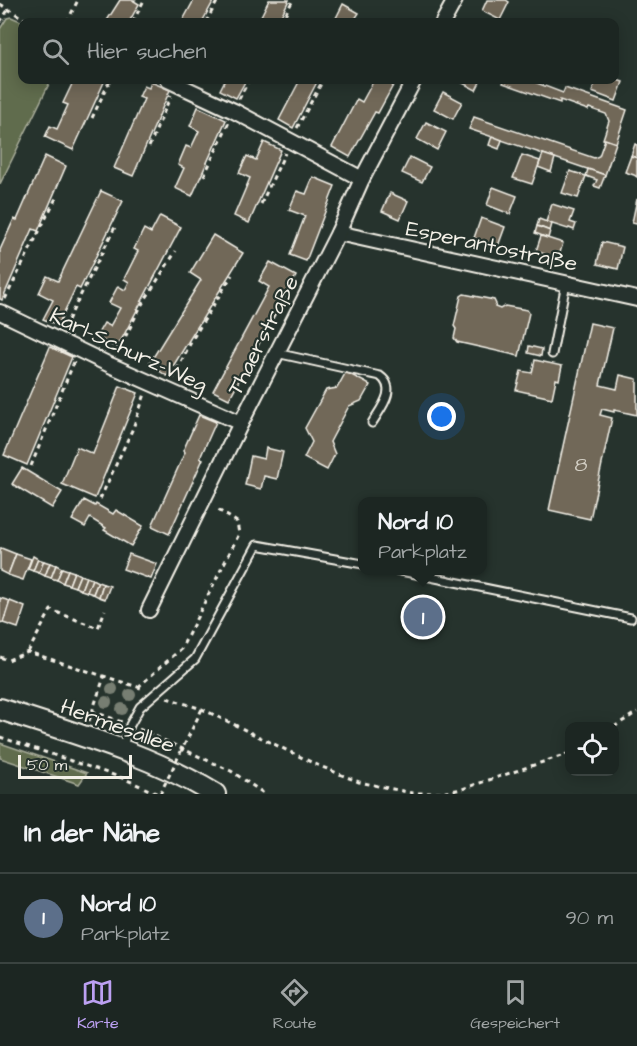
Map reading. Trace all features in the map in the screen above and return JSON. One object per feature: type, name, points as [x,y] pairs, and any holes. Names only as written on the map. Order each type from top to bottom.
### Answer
[{"type":"main road","name":"Hermesallee","points":[[0,709],[122,750],[167,768],[215,794]]},
{"type":"street","points":[[445,18],[455,0]]},
{"type":"street","points":[[178,84],[362,179]]},
{"type":"street","name":"Thaerstraße","points":[[149,610],[338,233],[362,179],[412,84]]},
{"type":"street","name":"Esperantostraße","points":[[338,233],[637,299]]},
{"type":"street","name":"Karl-Schurz-Weg","points":[[2,306],[57,340],[241,423]]},
{"type":"lane","points":[[552,354],[566,283]]},
{"type":"lane","points":[[276,353],[380,376],[386,380],[389,391],[372,423]]},
{"type":"lane","points":[[122,750],[130,725],[140,707],[195,659],[257,545],[358,563]]},
{"type":"lane","points":[[420,575],[631,618]]},
{"type":"path","points":[[69,18],[78,0]]},
{"type":"path","points":[[135,18],[144,0]]},
{"type":"path","points":[[208,18],[218,0]]},
{"type":"path","points":[[283,18],[293,0]]},
{"type":"path","points":[[0,4],[22,18]]},
{"type":"path","points":[[0,22],[8,10]]},
{"type":"path","points":[[92,118],[108,84]]},
{"type":"path","points":[[149,147],[171,84]]},
{"type":"path","points":[[204,176],[247,84]]},
{"type":"path","points":[[261,204],[321,84]]},
{"type":"path","points":[[2,306],[57,195]]},
{"type":"path","points":[[57,340],[116,225]]},
{"type":"path","points":[[110,365],[141,306],[176,251]]},
{"type":"path","points":[[166,391],[193,338],[232,275]]},
{"type":"path","points":[[31,465],[79,350]]},
{"type":"path","points":[[100,499],[134,428],[149,382]]},
{"type":"path","points":[[138,687],[181,649],[239,534],[237,522],[203,501]]},
{"type":"path","points":[[0,657],[8,660],[28,652],[51,610],[98,628],[105,610]]},
{"type":"path","points":[[28,652],[202,710],[315,764],[359,782],[412,793],[441,793],[462,789],[565,755]]},
{"type":"path","points":[[104,677],[92,711],[130,725],[231,771],[265,794]]},
{"type":"path","points":[[0,737],[125,779],[159,794],[202,710]]},
{"type":"path","points":[[619,724],[637,712]]},
{"type":"green space","points":[[7,18],[18,20],[18,84],[49,84],[0,184],[0,29]]},
{"type":"green space","points":[[0,743],[87,773],[79,784],[0,758]]},
{"type":"building","points":[[120,0],[135,0],[139,4],[131,18],[109,18]]},
{"type":"building","points":[[194,0],[214,0],[204,18],[184,18]]},
{"type":"building","points":[[269,0],[289,0],[280,18],[260,18]]},
{"type":"building","points":[[487,0],[509,2],[501,18],[482,11]]},
{"type":"building","points":[[343,4],[359,13],[356,18],[336,18]]},
{"type":"building","points":[[623,82],[616,101],[592,92],[595,84]]},
{"type":"building","points":[[72,84],[103,84],[73,150],[45,137],[50,126],[57,129],[68,105],[63,103]]},
{"type":"building","points":[[150,84],[156,84],[170,90],[133,176],[114,168],[144,99],[139,97],[144,86],[149,88]]},
{"type":"building","points":[[223,84],[244,84],[236,98],[220,90]]},
{"type":"building","points":[[298,84],[316,84],[293,128],[279,120]]},
{"type":"building","points":[[372,84],[394,84],[350,157],[332,147],[357,99],[362,102]]},
{"type":"building","points":[[465,84],[479,84],[476,90]]},
{"type":"building","points":[[506,84],[539,84],[563,93],[565,88],[627,110],[616,143],[603,139],[609,121],[606,114],[560,100],[560,103]]},
{"type":"building","points":[[443,92],[462,102],[453,119],[434,109]]},
{"type":"building","points":[[198,107],[226,120],[192,196],[175,188],[184,168],[178,165],[186,146],[191,148],[199,131],[190,126]]},
{"type":"building","points":[[474,117],[594,158],[599,156],[605,139],[616,143],[605,175],[469,129]]},
{"type":"building","points":[[426,122],[446,132],[437,150],[417,139]]},
{"type":"building","points":[[492,136],[502,140],[499,149],[489,145]]},
{"type":"building","points":[[264,142],[281,150],[249,223],[234,216],[250,178],[239,173],[247,156],[256,160]]},
{"type":"building","points":[[635,144],[637,145],[637,158],[631,156]]},
{"type":"building","points":[[543,154],[555,158],[551,172],[538,167]]},
{"type":"building","points":[[522,155],[540,161],[532,184],[513,178]]},
{"type":"building","points":[[45,156],[66,166],[38,231],[33,229],[2,300],[0,299],[0,250],[14,219],[17,220]]},
{"type":"building","points":[[631,156],[637,158],[637,177],[625,172]]},
{"type":"building","points":[[410,157],[430,167],[422,182],[402,173]]},
{"type":"building","points":[[588,169],[605,175],[600,188],[594,186],[597,180],[586,176]]},
{"type":"building","points":[[570,171],[586,176],[578,198],[562,193]]},
{"type":"building","points":[[313,177],[335,186],[306,261],[290,255],[305,216],[289,210],[297,191],[306,194]]},
{"type":"building","points":[[493,187],[517,196],[510,214],[487,205]]},
{"type":"building","points":[[101,191],[123,201],[80,289],[76,287],[58,325],[43,319],[53,300],[39,293],[47,276],[58,281]]},
{"type":"building","points":[[390,193],[408,201],[400,219],[382,211]]},
{"type":"building","points":[[637,199],[637,224],[632,223]]},
{"type":"building","points":[[552,204],[574,211],[570,222],[576,224],[574,230],[546,222]]},
{"type":"building","points":[[160,216],[181,227],[117,348],[96,337],[104,323],[110,326],[120,308],[109,303],[118,286],[125,290],[129,282],[124,279],[138,251],[134,249],[144,229],[151,233]]},
{"type":"building","points":[[481,218],[505,227],[498,246],[474,238]]},
{"type":"building","points":[[539,219],[552,224],[550,231],[537,226]]},
{"type":"building","points":[[537,226],[550,231],[548,238],[535,233]]},
{"type":"building","points":[[213,235],[243,253],[167,376],[149,364],[201,280],[190,273]]},
{"type":"building","points":[[541,236],[563,243],[558,259],[536,251]]},
{"type":"building","points":[[602,242],[623,247],[618,269],[597,264]]},
{"type":"building","points":[[270,262],[296,276],[229,399],[213,391],[269,287],[259,281]]},
{"type":"building","points":[[464,294],[494,300],[495,307],[500,309],[505,306],[527,310],[529,313],[519,356],[457,342],[454,338],[456,329],[454,326],[461,296]]},
{"type":"building","points":[[590,323],[613,328],[600,385],[617,389],[620,375],[637,379],[637,415],[602,409],[600,415],[612,418],[590,519],[549,510]]},
{"type":"building","points":[[529,346],[542,349],[541,356],[528,353]]},
{"type":"building","points":[[50,347],[72,357],[27,465],[4,455]]},
{"type":"building","points":[[535,360],[562,366],[559,380],[556,379],[552,398],[516,390],[521,371],[532,373]]},
{"type":"building","points":[[346,372],[370,385],[361,401],[349,406],[330,442],[335,454],[327,470],[304,458],[312,442],[305,428],[326,390],[337,388]]},
{"type":"building","points":[[120,386],[138,393],[95,498],[62,484],[77,447],[93,454]]},
{"type":"building","points":[[199,415],[216,422],[200,458],[203,459],[169,534],[152,526]]},
{"type":"building","points":[[266,448],[283,452],[277,479],[264,476],[261,489],[245,485],[251,456],[264,459]]},
{"type":"building","points":[[22,468],[62,492],[52,508],[12,484]]},
{"type":"building","points":[[84,500],[113,514],[116,510],[143,526],[131,546],[104,530],[106,528],[90,518],[85,527],[72,520]]},
{"type":"building","points":[[1,548],[16,554],[8,575],[0,571]]},
{"type":"building","points":[[16,554],[31,559],[23,580],[8,575]]},
{"type":"building","points":[[129,554],[157,564],[151,579],[123,569]]},
{"type":"building","points":[[33,556],[38,559],[33,571],[28,569]]},
{"type":"building","points":[[38,559],[44,561],[39,573],[33,571]]},
{"type":"building","points":[[44,561],[50,563],[45,576],[39,573]]},
{"type":"building","points":[[50,563],[56,565],[51,578],[45,576]]},
{"type":"building","points":[[56,565],[62,568],[57,580],[51,578]]},
{"type":"building","points":[[62,568],[68,570],[63,583],[57,580]]},
{"type":"building","points":[[68,570],[74,572],[69,585],[63,583]]},
{"type":"building","points":[[74,572],[80,575],[75,587],[69,585]]},
{"type":"building","points":[[80,575],[86,577],[81,590],[75,587]]},
{"type":"building","points":[[86,577],[92,579],[87,592],[81,590]]},
{"type":"building","points":[[92,579],[98,582],[93,594],[87,592]]},
{"type":"building","points":[[98,582],[103,584],[99,597],[93,594]]},
{"type":"building","points":[[103,584],[110,586],[105,599],[99,597]]},
{"type":"building","points":[[0,598],[10,601],[3,623],[0,622]]},
{"type":"building","points":[[10,601],[25,607],[18,628],[3,623]]},
{"type":"place","name":"Nord 10","points":[[423,617]]}]
